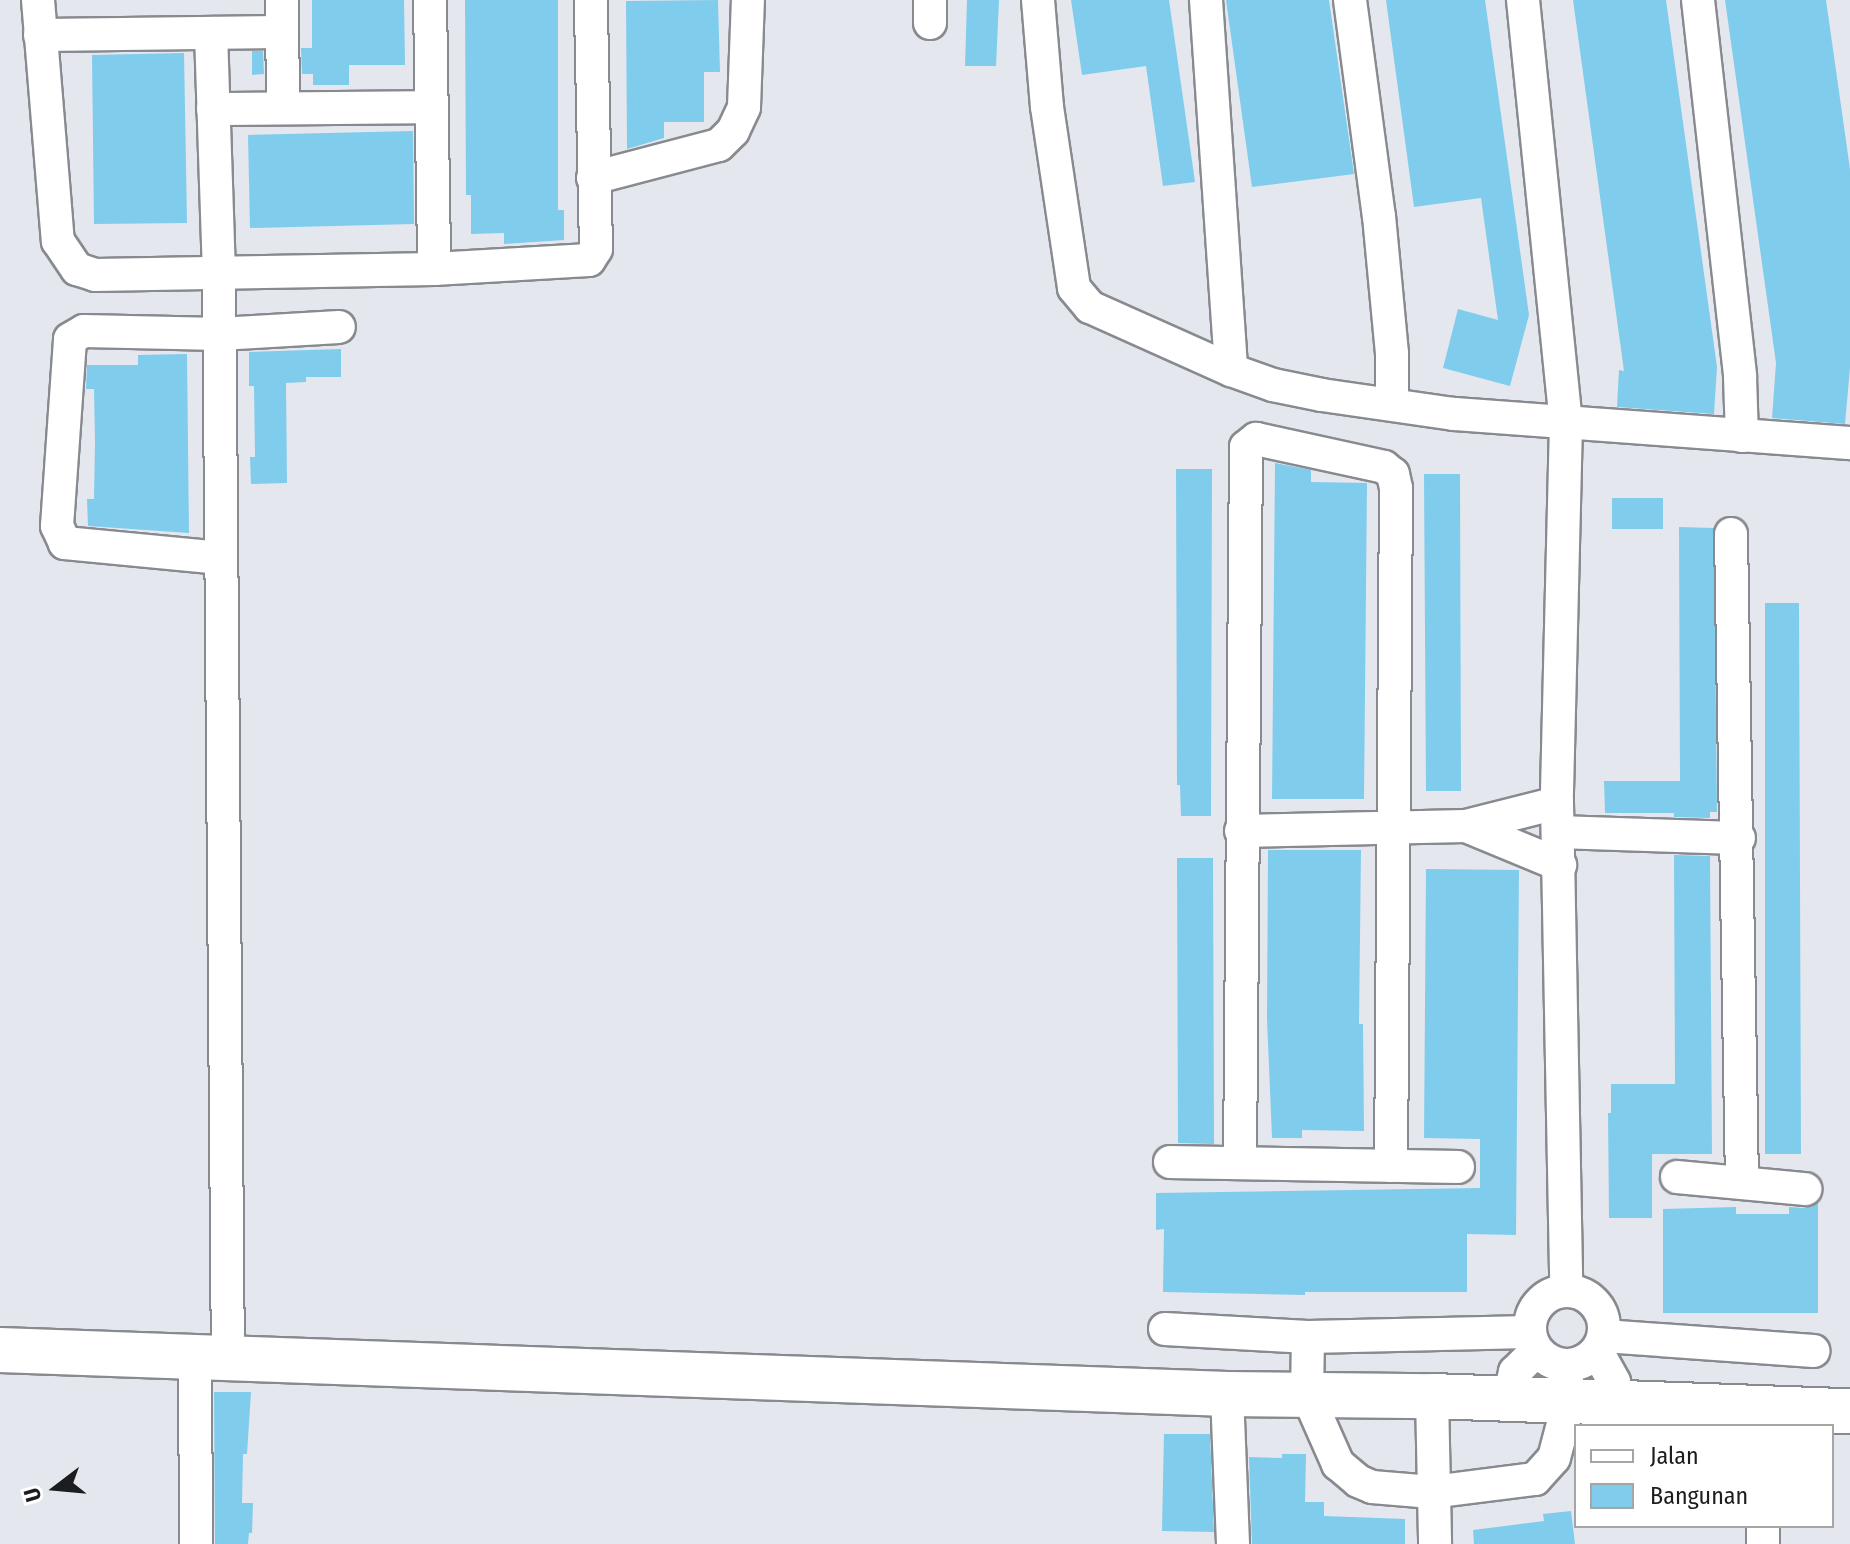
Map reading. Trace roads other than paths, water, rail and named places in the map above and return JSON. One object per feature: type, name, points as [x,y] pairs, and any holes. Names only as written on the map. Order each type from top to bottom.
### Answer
[{"type":"street","points":[[38,0],[58,241],[66,255],[77,269],[95,275],[219,279],[589,260],[596,249],[591,0]]},
{"type":"street","points":[[282,0],[283,108]]},
{"type":"street","points":[[430,0],[434,269]]},
{"type":"street","points":[[593,178],[719,145],[733,131],[744,107],[748,0]]},
{"type":"street","points":[[1038,0],[1047,107],[1074,288],[1090,307],[1231,370],[1273,385],[1454,414],[1567,447],[1742,436],[1850,443]]},
{"type":"street","points":[[1206,0],[1231,370]]},
{"type":"street","points":[[1350,0],[1381,230],[1392,353],[1392,403]]},
{"type":"street","points":[[1523,0],[1567,447],[1558,818],[1566,1290]]},
{"type":"street","points":[[1698,0],[1740,377],[1742,436]]},
{"type":"street","points":[[40,35],[282,32]]},
{"type":"street","points":[[196,1544],[212,1357],[221,558],[220,327],[211,33]]},
{"type":"street","points":[[213,109],[431,107]]},
{"type":"street","points":[[221,558],[65,543],[57,526],[70,339],[84,331],[339,327]]},
{"type":"street","points":[[1240,1163],[1246,447],[1256,439],[1384,467],[1393,474],[1396,503],[1391,1166]]},
{"type":"street","points":[[1731,534],[1739,838],[1742,1182]]},
{"type":"street","points":[[1241,831],[1466,826],[1558,818],[1739,838]]},
{"type":"street","points":[[1466,826],[1560,865]]},
{"type":"street","points":[[1170,1162],[1458,1167]]},
{"type":"street","points":[[1677,1177],[1805,1189]]},
{"type":"street","points":[[1165,1329],[1308,1337],[1532,1342],[1550,1362],[1567,1366],[1584,1362],[1600,1344],[1604,1323],[1591,1299],[1566,1290],[1551,1293],[1538,1303],[1531,1316],[1532,1342],[1515,1372],[1509,1398]]},
{"type":"street","points":[[1308,1337],[1307,1394],[1338,1464],[1347,1473],[1372,1487],[1432,1492],[1535,1479],[1554,1458],[1569,1401]]},
{"type":"street","points":[[1600,1344],[1813,1351]]},
{"type":"street","points":[[1600,1344],[1614,1382],[1612,1403]]},
{"type":"street","points":[[0,1350],[1227,1394],[1509,1398],[1612,1403],[1763,1417],[1850,1411]]},
{"type":"street","points":[[1227,1394],[1233,1544]]},
{"type":"street","points":[[1432,1396],[1435,1544]]}]
